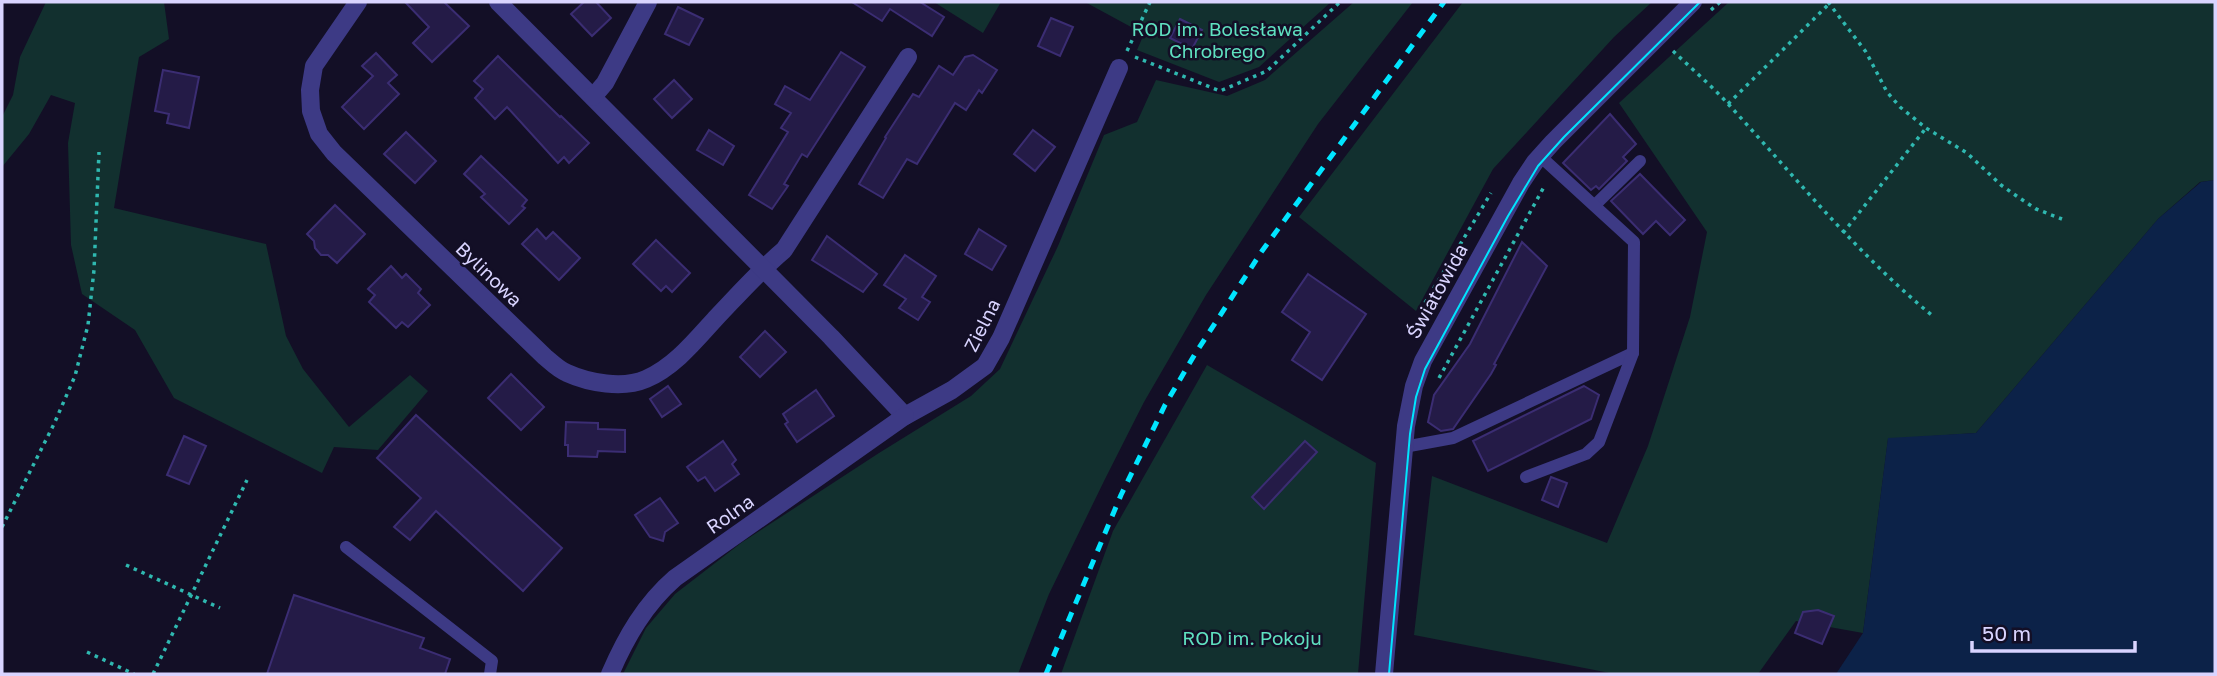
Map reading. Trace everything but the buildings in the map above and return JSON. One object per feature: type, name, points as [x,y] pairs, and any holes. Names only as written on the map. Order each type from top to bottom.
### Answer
[{"type":"street","name":"Bylinowa","points":[[358,2],[314,66],[310,90],[311,111],[319,134],[334,153],[449,265],[545,357],[566,373],[596,382],[619,384],[643,380],[663,370],[690,346],[762,269]]},
{"type":"street","points":[[498,2],[831,337],[905,416]]},
{"type":"street","points":[[593,97],[605,83],[648,2]]},
{"type":"street","name":"Światowida","points":[[1384,674],[1404,447],[1409,407],[1423,361],[1510,202],[1540,156],[1699,9]]},
{"type":"street","points":[[762,269],[784,250],[908,57]]},
{"type":"street","name":"Zielna","points":[[905,416],[952,390],[985,366],[1006,327],[1123,61]]},
{"type":"street","name":"Rolna","points":[[610,674],[640,615],[667,585],[905,416]]},
{"type":"lane","points":[[1526,477],[1586,454],[1599,442],[1633,353],[1634,242],[1540,156]]},
{"type":"lane","points":[[1595,205],[1640,161]]},
{"type":"lane","points":[[1404,447],[1453,438],[1633,353]]},
{"type":"lane","points":[[346,547],[492,661],[490,674]]},
{"type":"path","points":[[1136,30],[1150,2]]},
{"type":"path","points":[[1123,61],[1220,91],[1267,71],[1340,2]]},
{"type":"path","points":[[1699,9],[1720,2]]},
{"type":"path","points":[[1728,104],[1829,2],[1866,52],[1887,92],[1900,107],[1926,128],[1968,153],[2001,185],[2018,197],[2036,209],[2062,219]]},
{"type":"path","points":[[1672,49],[1728,104],[1843,233],[1934,317]]},
{"type":"path","points":[[1843,233],[1926,128]]},
{"type":"path","points":[[2,527],[75,376],[88,326],[94,270],[99,152]]},
{"type":"path","points":[[1436,384],[1555,170]]},
{"type":"path","points":[[153,674],[247,480]]},
{"type":"path","points":[[126,565],[220,608]]},
{"type":"path","points":[[87,652],[134,674]]},
{"type":"green space","points":[[46,2],[164,2],[169,39],[139,57],[114,208],[266,244],[286,336],[303,369],[349,427],[410,375],[428,391],[378,450],[334,447],[322,473],[174,398],[135,330],[82,294],[71,245],[68,143],[75,103],[51,95],[29,134],[2,167],[2,117],[13,95],[20,57]]},
{"type":"green space","points":[[934,2],[1001,2],[983,33]]},
{"type":"green space","name":"ROD im. Bolesława Chrobrego","points":[[1085,2],[1331,2],[1259,67],[1219,82],[1137,50],[1144,34]]},
{"type":"green space","points":[[1354,2],[1413,2],[1318,124],[1206,295],[1144,402],[1105,479],[1049,594],[1018,674],[623,674],[646,628],[675,594],[741,543],[971,396],[1000,369],[1058,246],[1104,135],[1137,122],[1156,80],[1227,96],[1265,80]]},
{"type":"green space","points":[[1463,2],[1652,2],[1614,37],[1493,169],[1416,311],[1299,217]]},
{"type":"green space","points":[[1729,2],[2215,2],[2215,180],[2200,182],[2158,219],[1976,433],[1888,439],[1863,633],[1796,621],[1758,674],[1615,674],[1414,635],[1432,476],[1607,543],[1648,446],[1690,317],[1707,232],[1619,103]]},
{"type":"green space","name":"ROD im. Pokoju","points":[[1207,365],[1376,463],[1358,674],[1061,674],[1113,531]]},
{"type":"water","points":[[2215,180],[2215,674],[1836,674],[1863,633],[1888,438],[1976,433],[2158,219],[2201,182]]},
{"type":"tram line","points":[[1389,674],[1410,434],[1416,397],[1425,369],[1538,166],[1700,2]]},
{"type":"railway","points":[[1046,674],[1121,495],[1165,405],[1195,354],[1262,251],[1444,2]]}]
